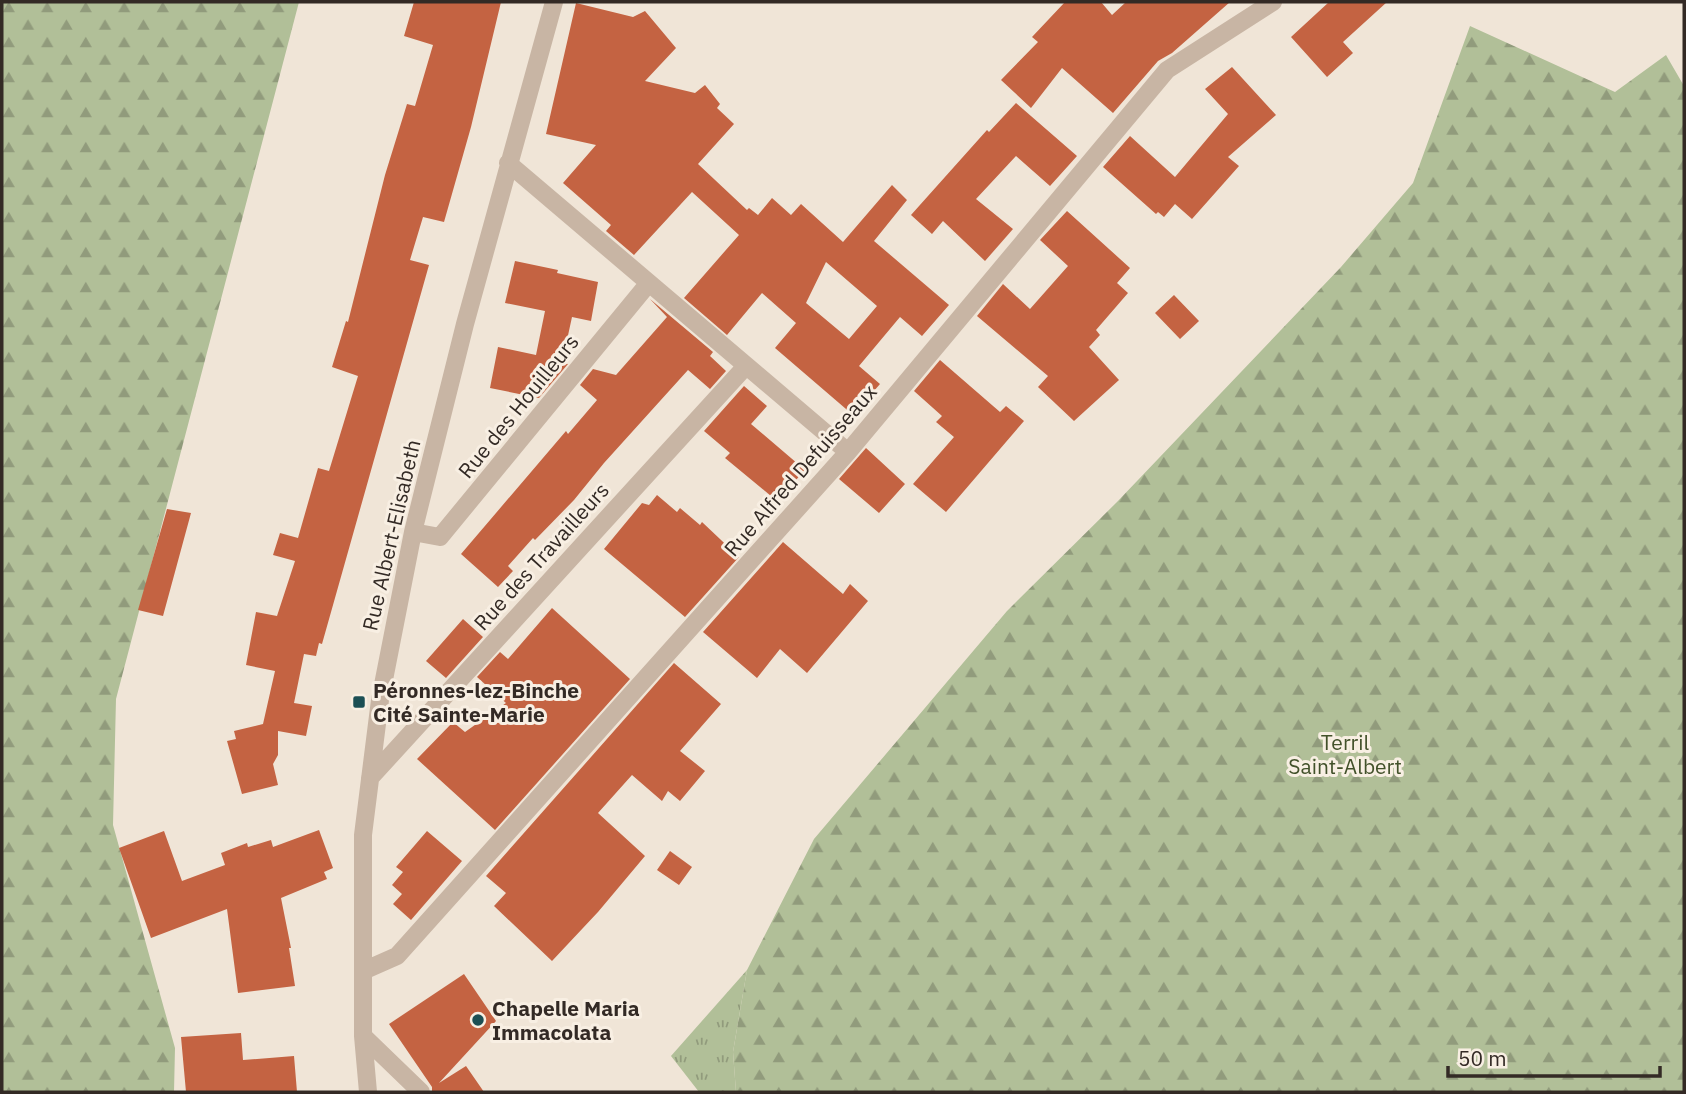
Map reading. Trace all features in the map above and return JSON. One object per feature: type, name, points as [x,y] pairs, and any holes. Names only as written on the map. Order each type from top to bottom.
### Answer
[{"type":"street","name":"Rue Albert-Elisabeth","points":[[368,1092],[363,1036],[362,835],[380,700],[414,533],[465,324],[554,2]]},
{"type":"street","name":"Rue Alfred Defuisseaux","points":[[363,971],[397,956],[848,452],[1167,70],[1272,2]]},
{"type":"street","points":[[508,163],[848,452]]},
{"type":"street","name":"Rue des Houilleurs","points":[[414,533],[440,537],[648,284]]},
{"type":"street","name":"Rue des Travailleurs","points":[[370,778],[746,366]]},
{"type":"street","points":[[363,1036],[421,1092]]},
{"type":"green space","points":[[2,2],[299,2],[116,699],[113,825],[175,1048],[174,1092],[2,1092]]},
{"type":"green space","name":"Terril Saint-Albert","points":[[1470,26],[1615,92],[1666,55],[1684,86],[1684,1092],[736,1092],[733,1052],[747,970],[814,839],[1007,611],[1117,502],[1341,267],[1413,183]]},
{"type":"green space","points":[[747,970],[733,1052],[736,1092],[699,1092],[671,1056]]},
{"type":"building","points":[[414,2],[501,2],[471,127],[444,222],[423,217],[410,260],[429,265],[322,644],[319,643],[316,656],[304,654],[294,703],[312,706],[306,736],[278,731],[278,755],[273,764],[278,785],[242,794],[227,741],[236,739],[234,731],[263,724],[275,671],[246,665],[256,612],[277,616],[295,561],[273,555],[280,533],[298,538],[318,468],[329,471],[358,376],[332,367],[346,321],[348,322],[385,175],[407,104],[415,106],[433,45],[404,36]]},
{"type":"building","points":[[1065,2],[1101,2],[1112,15],[1126,2],[1230,2],[1172,53],[1158,61],[1113,113],[1062,68],[1031,108],[1001,80],[1038,42],[1032,37]]},
{"type":"building","points":[[1329,2],[1387,2],[1343,42],[1353,53],[1327,77],[1291,37]]},
{"type":"building","points":[[576,3],[633,17],[645,11],[676,48],[645,81],[695,93],[705,85],[720,104],[717,108],[734,124],[698,164],[747,210],[749,208],[758,215],[772,198],[791,215],[801,204],[843,242],[892,185],[907,200],[874,241],[949,305],[922,336],[900,317],[859,366],[880,384],[853,415],[775,348],[796,323],[762,293],[727,335],[684,298],[739,235],[692,192],[634,255],[606,231],[611,225],[563,183],[596,145],[546,134]],"holes":[[[826,262],[877,306],[849,339],[806,303]]]},
{"type":"building","points":[[1232,67],[1276,115],[1228,157],[1239,166],[1192,219],[1175,204],[1164,217],[1158,212],[1156,214],[1103,167],[1130,136],[1175,177],[1228,114],[1205,89]]},
{"type":"building","points":[[1016,103],[1077,156],[1050,186],[1016,156],[976,199],[1013,229],[985,261],[943,221],[932,234],[911,215],[987,130],[989,132]]},
{"type":"building","points":[[1067,211],[1130,268],[1117,283],[1128,293],[1096,330],[1100,335],[1089,347],[1119,380],[1074,421],[1038,387],[1048,376],[977,316],[1003,284],[1030,309],[1068,266],[1040,240]]},
{"type":"building","points":[[515,261],[598,282],[591,321],[572,317],[562,363],[568,364],[539,398],[490,388],[498,347],[536,355],[545,311],[505,303]]},
{"type":"building","points":[[1174,295],[1199,321],[1180,339],[1155,313]]},
{"type":"building","points":[[650,299],[713,352],[710,356],[726,371],[710,389],[688,370],[574,500],[535,540],[533,538],[508,566],[513,571],[498,587],[461,554],[566,431],[568,434],[597,400],[580,385],[593,369],[616,375],[667,317]]},
{"type":"building","points":[[940,360],[1000,412],[1006,406],[1024,421],[946,512],[913,484],[954,437],[936,422],[942,416],[914,391]]},
{"type":"building","points":[[744,386],[767,406],[751,424],[805,470],[777,501],[725,458],[730,453],[704,431]]},
{"type":"building","points":[[866,448],[905,484],[879,513],[839,479]]},
{"type":"building","points":[[657,495],[677,512],[680,508],[700,525],[702,522],[739,557],[685,617],[604,549],[642,503],[649,505]]},
{"type":"building","points":[[167,509],[191,513],[163,616],[138,610]]},
{"type":"building","points":[[783,542],[843,594],[850,584],[868,601],[807,673],[780,649],[757,678],[703,632]]},
{"type":"building","points":[[552,608],[630,679],[495,830],[417,759],[453,722],[465,732],[506,703],[477,677],[500,652],[508,659]]},
{"type":"building","points":[[463,619],[483,637],[446,678],[426,661]]},
{"type":"building","points":[[674,663],[721,704],[680,751],[705,771],[680,801],[668,791],[662,801],[632,775],[598,813],[645,856],[552,961],[494,906],[506,893],[486,876]]},
{"type":"building","points":[[319,830],[333,868],[324,872],[327,879],[281,898],[295,986],[238,993],[227,909],[151,938],[119,848],[164,831],[182,881],[225,865],[221,853],[247,843],[248,847],[271,840],[273,847]]},
{"type":"building","points":[[427,831],[462,861],[411,920],[393,904],[402,894],[392,885],[403,872],[396,867]]},
{"type":"building","points":[[670,851],[692,867],[679,885],[657,870]]},
{"type":"building","points":[[464,974],[496,1021],[439,1083],[466,1066],[484,1092],[432,1092],[432,1087],[389,1024]]},
{"type":"building","points":[[241,1033],[243,1060],[294,1056],[297,1092],[186,1092],[181,1037]]},
{"type":"place","name":"Péronnes-lez-Binche Cité Sainte-Marie","points":[[359,702]]},
{"type":"place","name":"Chapelle Maria Immacolata","points":[[478,1020]]}]
